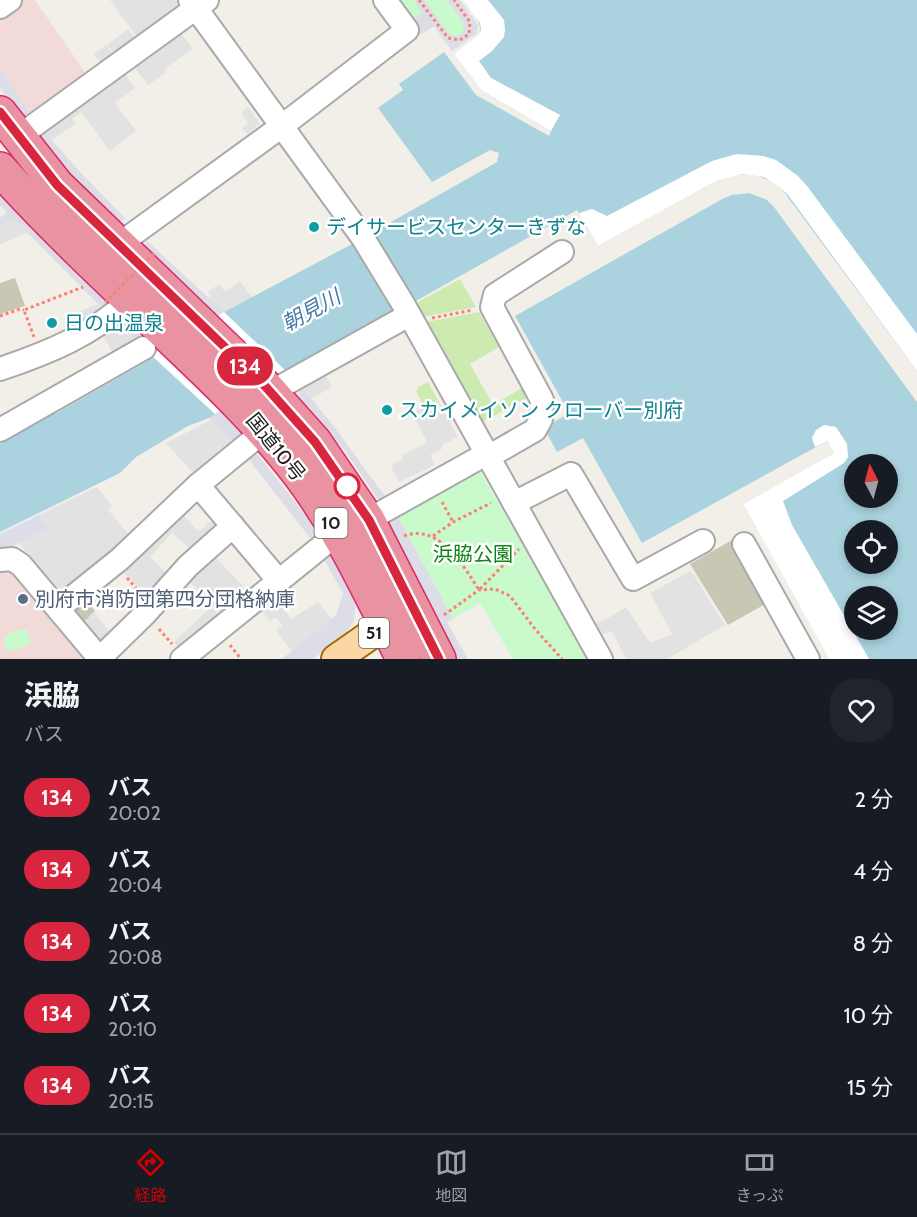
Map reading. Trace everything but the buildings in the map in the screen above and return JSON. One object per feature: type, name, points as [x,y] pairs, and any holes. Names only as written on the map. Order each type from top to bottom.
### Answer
[{"type":"highway","name":"国道10号","points":[[9,125],[57,185],[268,389],[315,442],[369,520],[412,617],[439,659]]},
{"type":"highway","name":"国道10号","points":[[0,169],[117,301],[159,344],[237,402],[264,431],[306,485],[337,534],[412,617]]},
{"type":"highway","name":"国道10号","points":[[404,659],[412,617]]},
{"type":"main road","name":"51","points":[[336,659],[412,617]]},
{"type":"street","points":[[0,8],[10,0]]},
{"type":"street","points":[[118,245],[282,126],[407,30],[385,0]]},
{"type":"street","points":[[9,125],[198,3],[282,126],[363,238],[409,315],[601,659]]},
{"type":"street","points":[[369,520],[539,426],[542,400],[492,307],[495,295],[562,252]]},
{"type":"street","points":[[0,369],[40,356],[76,339],[115,313],[117,301]]},
{"type":"street","points":[[268,389],[409,315]]},
{"type":"street","points":[[0,430],[159,344]]},
{"type":"street","points":[[59,608],[113,564],[198,485],[264,431]]},
{"type":"street","points":[[512,499],[571,474],[633,579],[703,541]]},
{"type":"street","points":[[198,485],[279,581]]},
{"type":"street","points":[[0,560],[7,558],[17,561],[100,659],[188,566],[233,526]]},
{"type":"street","points":[[183,658],[337,534]]},
{"type":"street","points":[[744,543],[808,659]]},
{"type":"path","points":[[419,0],[448,38],[460,40],[469,34],[470,22],[454,0]]},
{"type":"path","points":[[117,301],[155,252]]},
{"type":"path","points":[[0,316],[20,309],[24,310],[85,285]]},
{"type":"path","points":[[409,315],[425,319],[492,307]]},
{"type":"path","points":[[24,310],[40,356]]},
{"type":"path","points":[[433,536],[453,522],[512,499]]},
{"type":"path","points":[[400,538],[414,533],[433,536],[460,562],[478,590]]},
{"type":"path","points":[[478,590],[523,545],[534,538]]},
{"type":"path","points":[[113,564],[136,588],[132,593],[183,658]]},
{"type":"path","points":[[412,617],[478,590],[495,590],[510,596],[562,659]]},
{"type":"shaded area","points":[[21,0],[35,0],[89,78],[35,118],[0,68],[0,16]]},
{"type":"shaded area","points":[[110,0],[176,0],[183,10],[140,41]]},
{"type":"shaded area","points":[[414,0],[424,0],[449,34],[458,36],[463,32],[464,23],[447,0],[460,0],[478,25],[477,33],[452,51],[434,26],[420,35],[410,22],[422,12]]},
{"type":"shaded area","points":[[128,29],[138,42],[117,58],[107,45]]},
{"type":"shaded area","points":[[179,30],[193,49],[164,69],[166,72],[148,85],[132,64]]},
{"type":"shaded area","points":[[106,45],[116,59],[104,67],[94,54]]},
{"type":"shaded area","points":[[0,68],[35,118],[24,119],[19,116],[0,88]]},
{"type":"shaded area","points":[[122,70],[135,88],[115,103],[136,131],[110,151],[81,112],[72,119],[75,124],[52,140],[42,129]]},
{"type":"shaded area","points":[[248,107],[260,124],[247,134],[242,128],[248,123],[241,113]]},
{"type":"shaded area","points":[[42,129],[126,219],[117,223],[74,181],[38,138]]},
{"type":"shaded area","points":[[0,190],[111,302],[107,313],[14,219],[0,225],[0,217],[7,213],[0,205]]},
{"type":"shaded area","points":[[14,219],[27,232],[0,245],[0,225]]},
{"type":"shaded area","points":[[147,241],[224,312],[278,378],[144,248]]},
{"type":"shaded area","points":[[15,278],[25,306],[0,314],[0,283]]},
{"type":"shaded area","points":[[240,281],[252,297],[224,312],[208,298],[211,296],[208,292],[219,284],[225,292]]},
{"type":"shaded area","points":[[97,304],[107,313],[78,333],[70,316]]},
{"type":"shaded area","points":[[129,317],[243,432],[243,437],[237,446],[209,418],[214,415],[115,320]]},
{"type":"shaded area","points":[[115,320],[138,342],[115,357],[102,333]]},
{"type":"shaded area","points":[[325,374],[332,387],[312,398],[302,387]]},
{"type":"shaded area","points":[[302,387],[387,499],[377,498],[343,448],[300,402],[299,393]]},
{"type":"shaded area","points":[[438,400],[458,437],[442,445],[443,448],[430,455],[435,465],[399,482],[391,467],[403,459],[402,455],[424,444],[426,440],[412,413]]},
{"type":"shaded area","points":[[211,420],[237,446],[198,478],[166,443]]},
{"type":"shaded area","points":[[254,453],[258,455],[318,531],[319,534],[314,543],[246,456]]},
{"type":"shaded area","points":[[97,487],[112,506],[108,510],[132,538],[63,597],[19,543],[50,528],[39,515]]},
{"type":"shaded area","points":[[179,511],[199,532],[217,515],[228,528],[197,555],[172,533],[150,557],[173,580],[148,607],[135,592],[139,588],[119,568]]},
{"type":"shaded area","points":[[39,515],[50,528],[0,552],[0,534]]},
{"type":"shaded area","points":[[397,515],[453,619],[447,622],[468,659],[456,659],[435,620],[389,525]]},
{"type":"shaded area","points":[[732,540],[769,602],[728,625],[690,564]]},
{"type":"shaded area","points":[[209,550],[250,594],[223,617],[183,574]]},
{"type":"shaded area","points":[[334,556],[356,601],[354,621],[342,639],[313,659],[282,659],[336,615],[343,594],[323,557]]},
{"type":"shaded area","points":[[0,569],[11,569],[86,659],[0,659]]},
{"type":"shaded area","points":[[691,571],[725,625],[667,659],[626,659],[612,631],[603,634],[593,624],[605,620],[626,607],[650,643],[672,634],[650,593]]},
{"type":"shaded area","points":[[273,594],[291,619],[318,602],[332,619],[292,651],[276,631],[282,626],[276,617],[270,621],[258,605]]},
{"type":"shaded area","points":[[85,598],[95,611],[84,622],[73,609]]},
{"type":"shaded area","points":[[211,607],[222,618],[182,652],[174,642]]},
{"type":"shaded area","points":[[94,612],[116,640],[107,649],[84,622]]},
{"type":"green space","points":[[394,0],[460,0],[478,25],[477,33],[452,51],[434,26],[420,35]]},
{"type":"green space","points":[[460,279],[476,307],[423,317],[416,303]]},
{"type":"green space","points":[[479,312],[499,347],[470,364],[493,405],[522,388],[527,398],[483,422],[426,322]]},
{"type":"green space","points":[[428,382],[438,400],[424,407],[416,391]]},
{"type":"green space","name":"浜脇公園","points":[[477,472],[481,473],[588,659],[513,659],[480,603],[453,619],[397,515]]},
{"type":"green space","points":[[27,629],[31,644],[7,652],[3,637],[12,632]]},
{"type":"water","name":"朝見川","points":[[463,0],[917,0],[917,371],[781,188],[759,177],[735,175],[718,180],[598,246],[577,210],[209,418],[188,426],[136,457],[120,473],[0,532],[0,444],[43,420],[41,417],[49,412],[55,414],[146,362],[151,355],[224,312],[354,243],[497,162],[499,153],[490,150],[432,182],[378,108],[403,90],[399,84],[444,52],[476,95],[549,136],[551,131],[481,90],[454,54],[479,34],[480,30],[475,16]]},
{"type":"water","points":[[749,193],[767,200],[774,207],[917,402],[917,659],[829,659],[743,504],[834,453],[827,441],[642,543],[583,438],[557,452],[544,428],[569,413],[515,316],[724,198]]},
{"type":"pier","points":[[463,0],[488,0],[504,20],[504,37],[479,61],[491,78],[560,115],[551,131],[481,90],[454,54],[481,30],[480,23]]},
{"type":"pier","points":[[737,154],[763,156],[776,160],[798,176],[807,186],[917,334],[917,371],[788,195],[764,177],[742,174],[718,180],[598,246],[579,213],[592,209],[607,216],[712,161]]},
{"type":"pier","points":[[224,312],[288,373],[215,414],[151,355]]},
{"type":"pier","points":[[824,425],[836,427],[847,444],[848,454],[844,454],[844,463],[783,501],[792,525],[844,615],[844,640],[858,640],[869,659],[829,659],[743,504],[834,453],[827,441],[815,447],[812,438],[816,430]]},
{"type":"bus line","name":"134","points":[[0,112],[57,185],[265,386],[315,442],[369,520],[439,659]]},
{"type":"place","name":"デイサービスセンターきずな","points":[[314,227]]},
{"type":"place","name":"日の出温泉","points":[[52,323]]},
{"type":"place","name":"スカイメイソン クローバー別府","points":[[387,410]]},
{"type":"place","name":"別府市消防団第四分団格納庫","points":[[23,599]]}]
